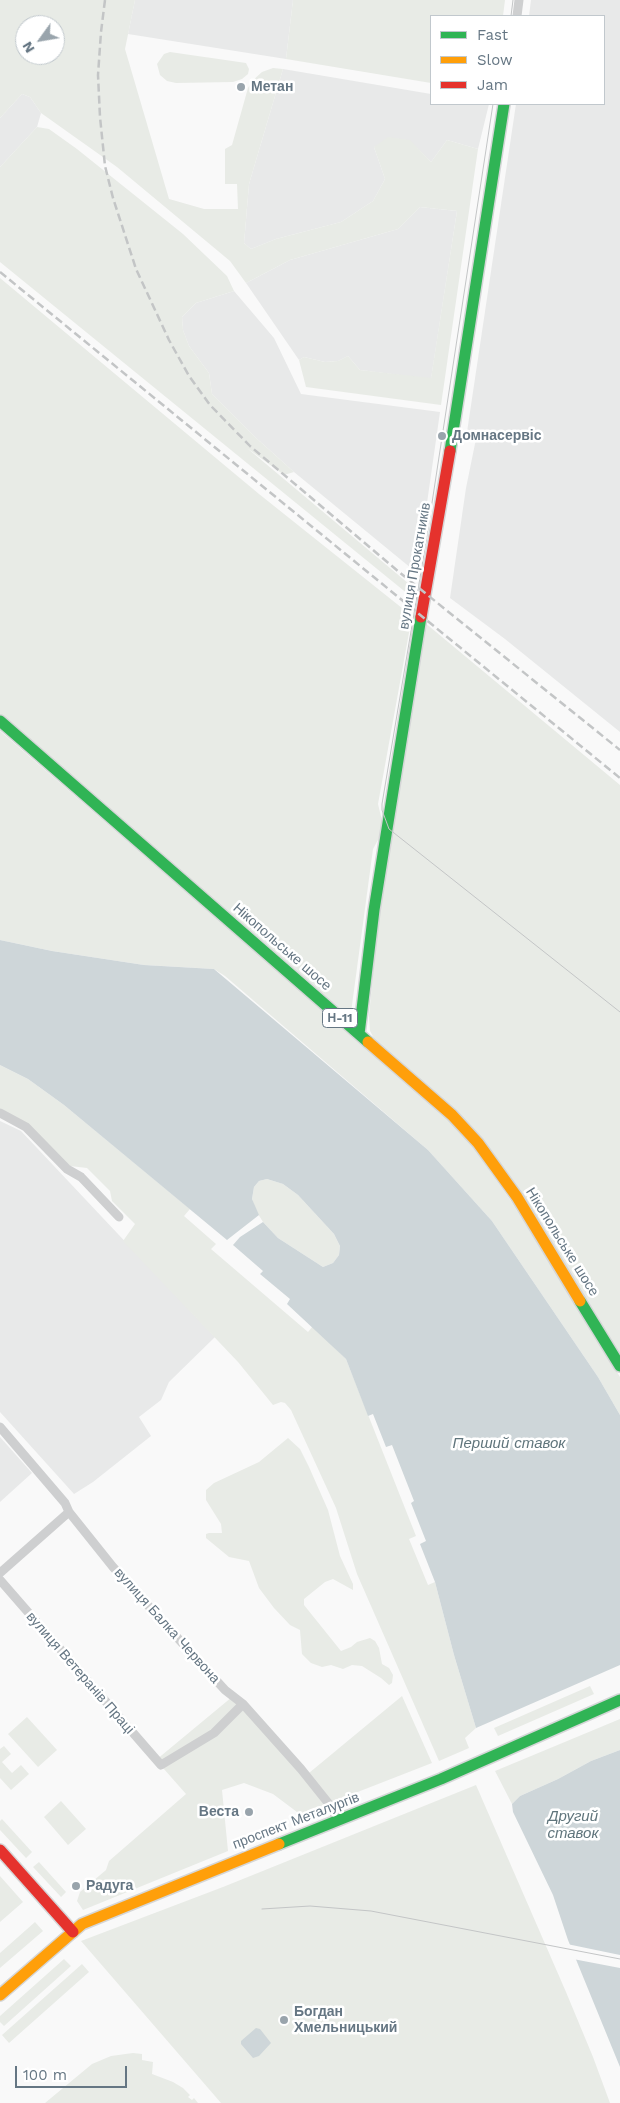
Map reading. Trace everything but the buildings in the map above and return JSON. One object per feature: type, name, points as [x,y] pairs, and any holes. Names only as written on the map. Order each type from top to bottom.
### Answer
[{"type":"main road","name":"вулиця Прокатників","points":[[359,1034],[374,910],[422,608],[457,412],[504,105]]},
{"type":"main road","name":"Нікопольське шосе","points":[[0,721],[452,1115],[478,1143],[517,1197],[620,1366]]},
{"type":"main road","name":"проспект Металургів","points":[[0,1995],[82,1924],[442,1779],[620,1700]]},
{"type":"main road","points":[[0,1850],[73,1932]]},
{"type":"street","points":[[517,15],[519,0]]},
{"type":"street","points":[[0,1113],[26,1127],[67,1169],[81,1177],[119,1216]]},
{"type":"street","name":"вулиця Балка Червона","points":[[0,1428],[65,1502],[69,1512],[114,1567],[225,1690],[242,1704],[306,1776],[329,1804],[338,1821]]},
{"type":"street","points":[[0,1573],[69,1512]]},
{"type":"street","name":"вулиця Ветеранів Праці","points":[[0,1580],[161,1766],[214,1733],[242,1704]]},
{"type":"shaded area","points":[[0,0],[135,0],[125,49],[169,199],[204,209],[238,209],[237,184],[225,184],[225,149],[232,145],[248,88],[252,81],[262,72],[273,68],[283,69],[249,184],[244,243],[251,249],[276,239],[341,222],[373,201],[385,179],[374,147],[388,137],[410,140],[431,162],[447,140],[478,149],[441,405],[306,387],[299,360],[304,357],[325,362],[338,361],[348,356],[360,370],[431,378],[457,211],[420,207],[398,229],[290,260],[246,283],[230,261],[117,167],[41,113],[30,97],[22,94],[0,118]]},
{"type":"shaded area","points":[[135,0],[293,0],[286,59],[128,34]]},
{"type":"shaded area","points":[[293,0],[505,0],[503,15],[430,15],[430,83],[286,59]]},
{"type":"shaded area","points":[[531,0],[620,0],[620,732],[505,639],[450,598],[466,488],[477,434],[467,432],[516,105],[605,105],[605,15],[529,15]]},
{"type":"shaded area","points":[[170,52],[246,63],[249,69],[248,74],[242,79],[233,82],[176,83],[167,81],[160,75],[157,64],[164,54]]},
{"type":"shaded area","points":[[283,69],[430,94],[430,105],[489,105],[478,149],[447,140],[431,162],[410,141],[374,147],[385,179],[373,201],[341,222],[276,239],[251,249],[244,243],[249,184]]},
{"type":"shaded area","points":[[22,94],[30,97],[41,113],[37,127],[0,167],[0,118]]},
{"type":"shaded area","points":[[37,127],[49,129],[77,149],[183,234],[227,276],[234,291],[196,303],[182,317],[183,330],[189,346],[209,373],[212,394],[255,437],[294,472],[284,475],[247,448],[415,589],[414,599],[0,262],[0,167]]},
{"type":"shaded area","points":[[420,207],[457,211],[431,379],[360,370],[348,356],[338,361],[325,362],[304,357],[299,360],[246,283],[290,260],[398,229]]},
{"type":"shaded area","points":[[0,278],[259,494],[412,616],[378,804],[384,829],[373,849],[350,1020],[0,715]]},
{"type":"shaded area","name":"Домнасервіс","points":[[234,291],[274,338],[301,394],[440,412],[417,573],[294,472],[255,437],[212,394],[209,373],[189,346],[183,330],[182,317],[196,303]]},
{"type":"shaded area","points":[[424,622],[620,785],[620,1356],[520,1195],[376,1042],[370,1031],[369,1016],[379,910]]},
{"type":"shaded area","points":[[0,731],[449,1120],[473,1147],[511,1201],[620,1377],[620,1415],[598,1377],[492,1221],[428,1150],[225,976],[214,969],[144,965],[52,951],[0,940]]},
{"type":"shaded area","points":[[0,1065],[28,1079],[64,1105],[190,1209],[184,1216],[216,1244],[211,1249],[308,1332],[313,1326],[346,1359],[416,1536],[409,1539],[428,1585],[435,1582],[476,1728],[465,1738],[469,1748],[439,1761],[357,1574],[336,1508],[291,1410],[285,1403],[281,1402],[273,1405],[238,1362],[123,1241],[135,1224],[112,1201],[110,1191],[87,1168],[70,1166],[0,1110]]},
{"type":"shaded area","points":[[0,1121],[21,1131],[215,1337],[169,1382],[161,1400],[139,1417],[151,1436],[93,1482],[74,1494],[0,1412]]},
{"type":"shaded area","points":[[267,1179],[283,1184],[298,1195],[334,1234],[340,1246],[339,1255],[333,1263],[323,1267],[278,1238],[263,1222],[255,1209],[252,1199],[254,1187],[259,1181]]},
{"type":"shaded area","points":[[0,1437],[32,1473],[0,1502]]},
{"type":"shaded area","points":[[288,1438],[300,1449],[309,1467],[328,1510],[340,1556],[353,1584],[353,1590],[333,1579],[325,1582],[304,1599],[304,1605],[341,1651],[357,1642],[370,1638],[375,1641],[379,1648],[382,1664],[389,1668],[393,1675],[392,1683],[389,1685],[362,1666],[352,1665],[343,1669],[331,1665],[322,1667],[311,1663],[302,1654],[300,1630],[290,1625],[259,1588],[249,1561],[229,1557],[206,1538],[206,1534],[209,1533],[222,1533],[221,1524],[206,1500],[206,1490],[214,1483],[259,1462]]},
{"type":"shaded area","points":[[590,1686],[594,1694],[498,1736],[494,1728]]},
{"type":"shaded area","points":[[402,1696],[432,1763],[332,1802],[309,1773]]},
{"type":"shaded area","points":[[232,1697],[329,1804],[309,1821],[273,1794],[244,1783],[222,1790],[228,1851],[83,1910],[77,1901],[80,1892],[106,1870],[109,1861],[186,1794],[156,1760]]},
{"type":"shaded area","points":[[27,1717],[57,1750],[38,1767],[8,1734]]},
{"type":"shaded area","points":[[620,1719],[620,1750],[591,1761],[558,1779],[520,1796],[512,1804],[495,1771]]},
{"type":"shaded area","points":[[4,1746],[11,1754],[2,1762],[12,1773],[21,1765],[29,1774],[11,1790],[0,1778],[0,1749]]},
{"type":"shaded area","points":[[476,1785],[566,1992],[610,2103],[221,2103],[81,1941],[223,1887]]},
{"type":"shaded area","points":[[61,1801],[86,1829],[68,1845],[44,1817]]},
{"type":"shaded area","points":[[2,1819],[32,1852],[26,1858],[0,1830],[0,1821]]},
{"type":"shaded area","points":[[39,1862],[66,1892],[61,1897],[33,1867]]},
{"type":"shaded area","points":[[0,1876],[23,1902],[0,1922]]},
{"type":"shaded area","points":[[35,1922],[43,1931],[0,1968],[0,1953]]},
{"type":"shaded area","points":[[64,1959],[71,1966],[4,2026],[0,2022],[0,2016]]},
{"type":"shaded area","points":[[82,1964],[89,1972],[9,2043],[2,2035]]},
{"type":"shaded area","points":[[133,2053],[142,2054],[142,2060],[153,2062],[152,2074],[183,2088],[190,2095],[188,2097],[192,2100],[194,2098],[198,2103],[45,2103],[92,2064],[111,2056]]},
{"type":"water","name":"Перший ставок","points":[[0,940],[52,951],[144,965],[214,969],[428,1150],[492,1221],[598,1377],[620,1415],[620,1665],[476,1728],[435,1582],[420,1544],[426,1541],[411,1503],[414,1501],[392,1445],[386,1447],[373,1414],[368,1416],[346,1359],[287,1304],[290,1299],[260,1274],[263,1271],[233,1245],[240,1237],[263,1222],[278,1238],[323,1267],[333,1263],[339,1255],[340,1246],[334,1234],[298,1195],[283,1184],[267,1179],[259,1181],[254,1187],[252,1199],[259,1215],[227,1240],[64,1105],[28,1079],[0,1065]]},
{"type":"water","name":"Другий ставок","points":[[620,1750],[620,2067],[568,1940],[553,1895],[513,1812],[512,1804],[520,1796],[558,1779],[591,1761]]},
{"type":"water","points":[[256,2028],[260,2029],[271,2043],[259,2056],[253,2058],[241,2044],[241,2041]]},
{"type":"pier","points":[[567,1944],[620,1955],[620,1968],[573,1959]]},
{"type":"tram line","points":[[511,15],[513,0]]},
{"type":"tram line","points":[[493,105],[426,542],[382,810],[389,829],[620,1012]]},
{"type":"tram line","points":[[262,1909],[310,1906],[371,1911],[620,1959]]},
{"type":"railway","points":[[105,0],[98,75],[105,166],[113,198],[136,269],[169,340],[189,376],[210,405],[250,446],[399,572],[620,750]]},
{"type":"railway","points":[[0,272],[620,778]]},
{"type":"traffic: fast","points":[[450,451],[504,105]]},
{"type":"traffic: fast","points":[[359,1034],[374,910],[421,617]]},
{"type":"traffic: fast","points":[[0,721],[368,1042]]},
{"type":"traffic: fast","points":[[580,1301],[620,1366]]},
{"type":"traffic: fast","points":[[279,1844],[441,1779],[620,1700]]},
{"type":"traffic: slow","points":[[368,1042],[452,1115],[478,1143],[517,1197],[580,1301]]},
{"type":"traffic: slow","points":[[0,1995],[82,1924],[279,1844]]},
{"type":"traffic: jam","points":[[421,617],[450,451]]},
{"type":"traffic: jam","points":[[0,1850],[73,1932]]},
{"type":"place","name":"Метан","points":[[241,87]]},
{"type":"place","name":"Домнасервіс","points":[[442,436]]},
{"type":"place","name":"Веста","points":[[249,1812]]},
{"type":"place","name":"Радуга","points":[[76,1886]]},
{"type":"place","name":"Богдан Хмельницький","points":[[284,2020]]}]
